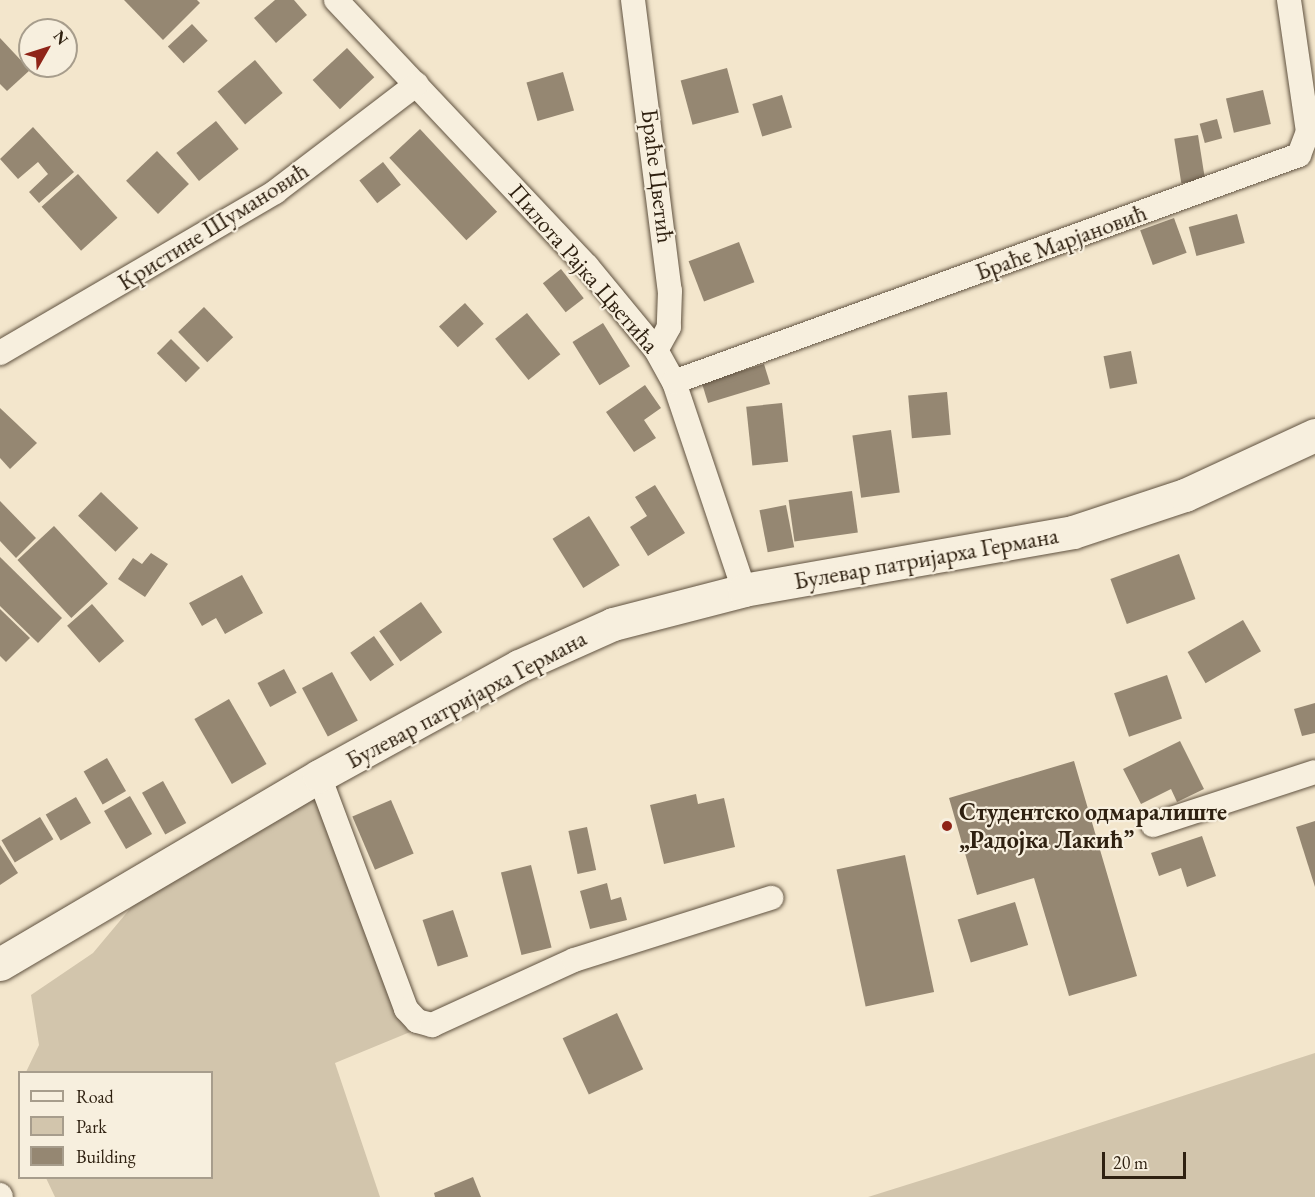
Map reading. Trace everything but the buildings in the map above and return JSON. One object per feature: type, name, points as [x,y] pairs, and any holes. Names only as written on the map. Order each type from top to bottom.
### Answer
[{"type":"main road","name":"Булевар патријарха Германа","points":[[7,963],[319,776],[554,649],[613,624],[744,590],[1072,532],[1185,495],[1315,435]]},
{"type":"street","name":"Пилота Рајка Цветића","points":[[336,0],[587,266],[656,350],[674,382],[744,590]]},
{"type":"street","name":"Браће Цветић","points":[[633,0],[670,291],[669,327],[656,350]]},
{"type":"street","name":"Браће Марјановић","points":[[674,382],[1299,155],[1308,132],[1289,0]]},
{"type":"street","name":"Кристине Шумановић","points":[[0,353],[275,192],[417,84]]},
{"type":"street","points":[[1153,825],[1315,772]]},
{"type":"street","points":[[319,776],[406,1009],[425,1023],[493,1000],[628,940],[771,898]]},
{"type":"green space","points":[[321,787],[415,1030],[335,1063],[380,1197],[55,1197],[46,1179],[213,1179],[213,1071],[26,1071],[39,1045],[31,995],[93,953],[134,904]]},
{"type":"green space","points":[[1315,1053],[1315,1197],[868,1197],[951,1171]]},
{"type":"place","name":"Студентско одмаралиште „Радојка Лакић”","points":[[947,826]]}]
